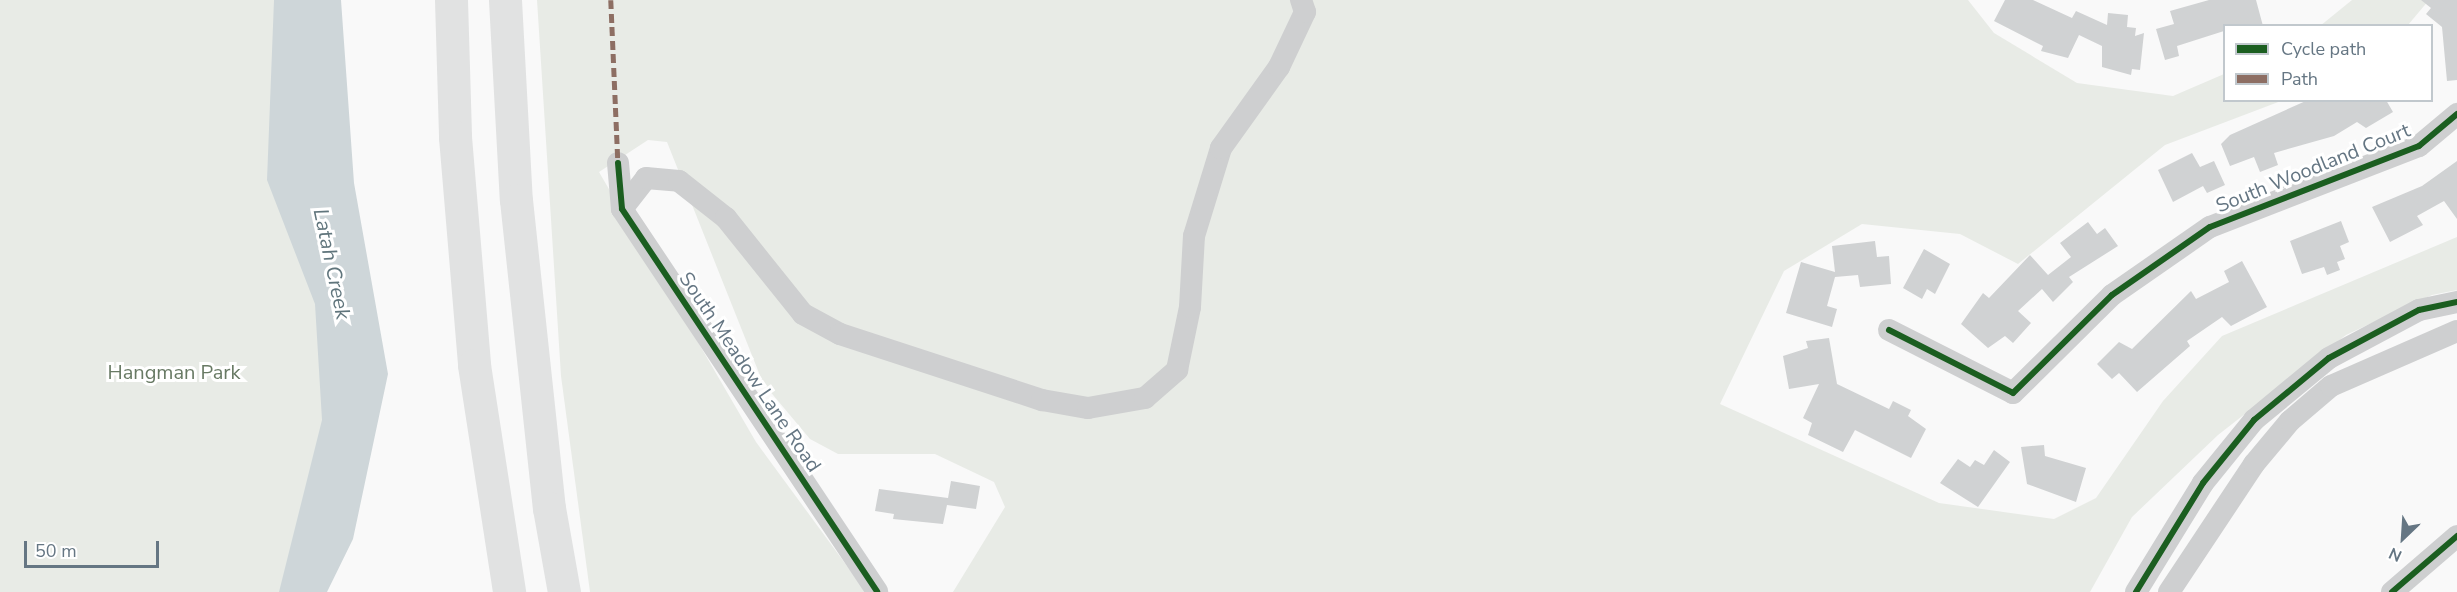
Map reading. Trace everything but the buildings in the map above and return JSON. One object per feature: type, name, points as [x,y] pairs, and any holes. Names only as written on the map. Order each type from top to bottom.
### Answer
[{"type":"highway","points":[[451,0],[455,137],[474,365],[509,592]]},
{"type":"highway","points":[[505,0],[516,200],[549,508],[564,592]]},
{"type":"street","points":[[622,210],[646,178],[679,181],[726,218],[803,314],[840,334],[1042,400],[1088,408],[1145,398],[1176,370],[1190,307],[1194,236],[1221,148],[1279,67],[1305,12],[1301,0]]},
{"type":"street","name":"South Woodland Court","points":[[1889,330],[2013,393],[2112,295],[2210,227],[2419,146],[2457,114]]},
{"type":"street","name":"South Meadow Lane Road","points":[[618,163],[622,210],[877,592]]},
{"type":"street","points":[[2136,592],[2203,483],[2254,420],[2329,358],[2419,310],[2457,302]]},
{"type":"street","points":[[2169,592],[2254,464],[2290,421],[2331,387],[2457,331]]},
{"type":"street","points":[[2392,592],[2457,536]]},
{"type":"green space","name":"Hangman Park","points":[[0,0],[306,0],[343,295],[297,592],[0,592]]},
{"type":"green space","points":[[537,0],[1968,0],[1994,33],[2077,83],[2173,96],[2223,74],[2223,102],[2278,102],[2165,145],[2018,264],[1960,234],[1862,224],[1784,271],[1720,404],[1939,503],[2054,519],[2096,498],[2163,401],[2222,336],[2457,237],[2457,290],[2432,295],[2346,335],[2218,435],[2132,517],[2090,592],[953,592],[1005,507],[994,482],[935,454],[838,454],[810,439],[763,383],[667,142],[648,140],[599,172],[756,442],[866,592],[590,592],[561,376]]},
{"type":"green space","points":[[2352,0],[2429,0],[2409,24],[2322,24]]},
{"type":"water","name":"Latah Creek","points":[[274,0],[341,0],[354,183],[388,374],[353,539],[327,592],[279,592],[322,420],[315,304],[267,180]]},
{"type":"marked path","points":[[611,0],[618,163]]},
{"type":"cycle path","points":[[1889,330],[2013,393],[2112,295],[2210,227],[2419,146],[2457,114]]},
{"type":"cycle path","points":[[618,163],[622,209],[877,592]]},
{"type":"cycle path","points":[[2136,592],[2203,483],[2254,420],[2329,358],[2419,310],[2457,302]]},
{"type":"cycle path","points":[[2392,592],[2457,536]]}]
